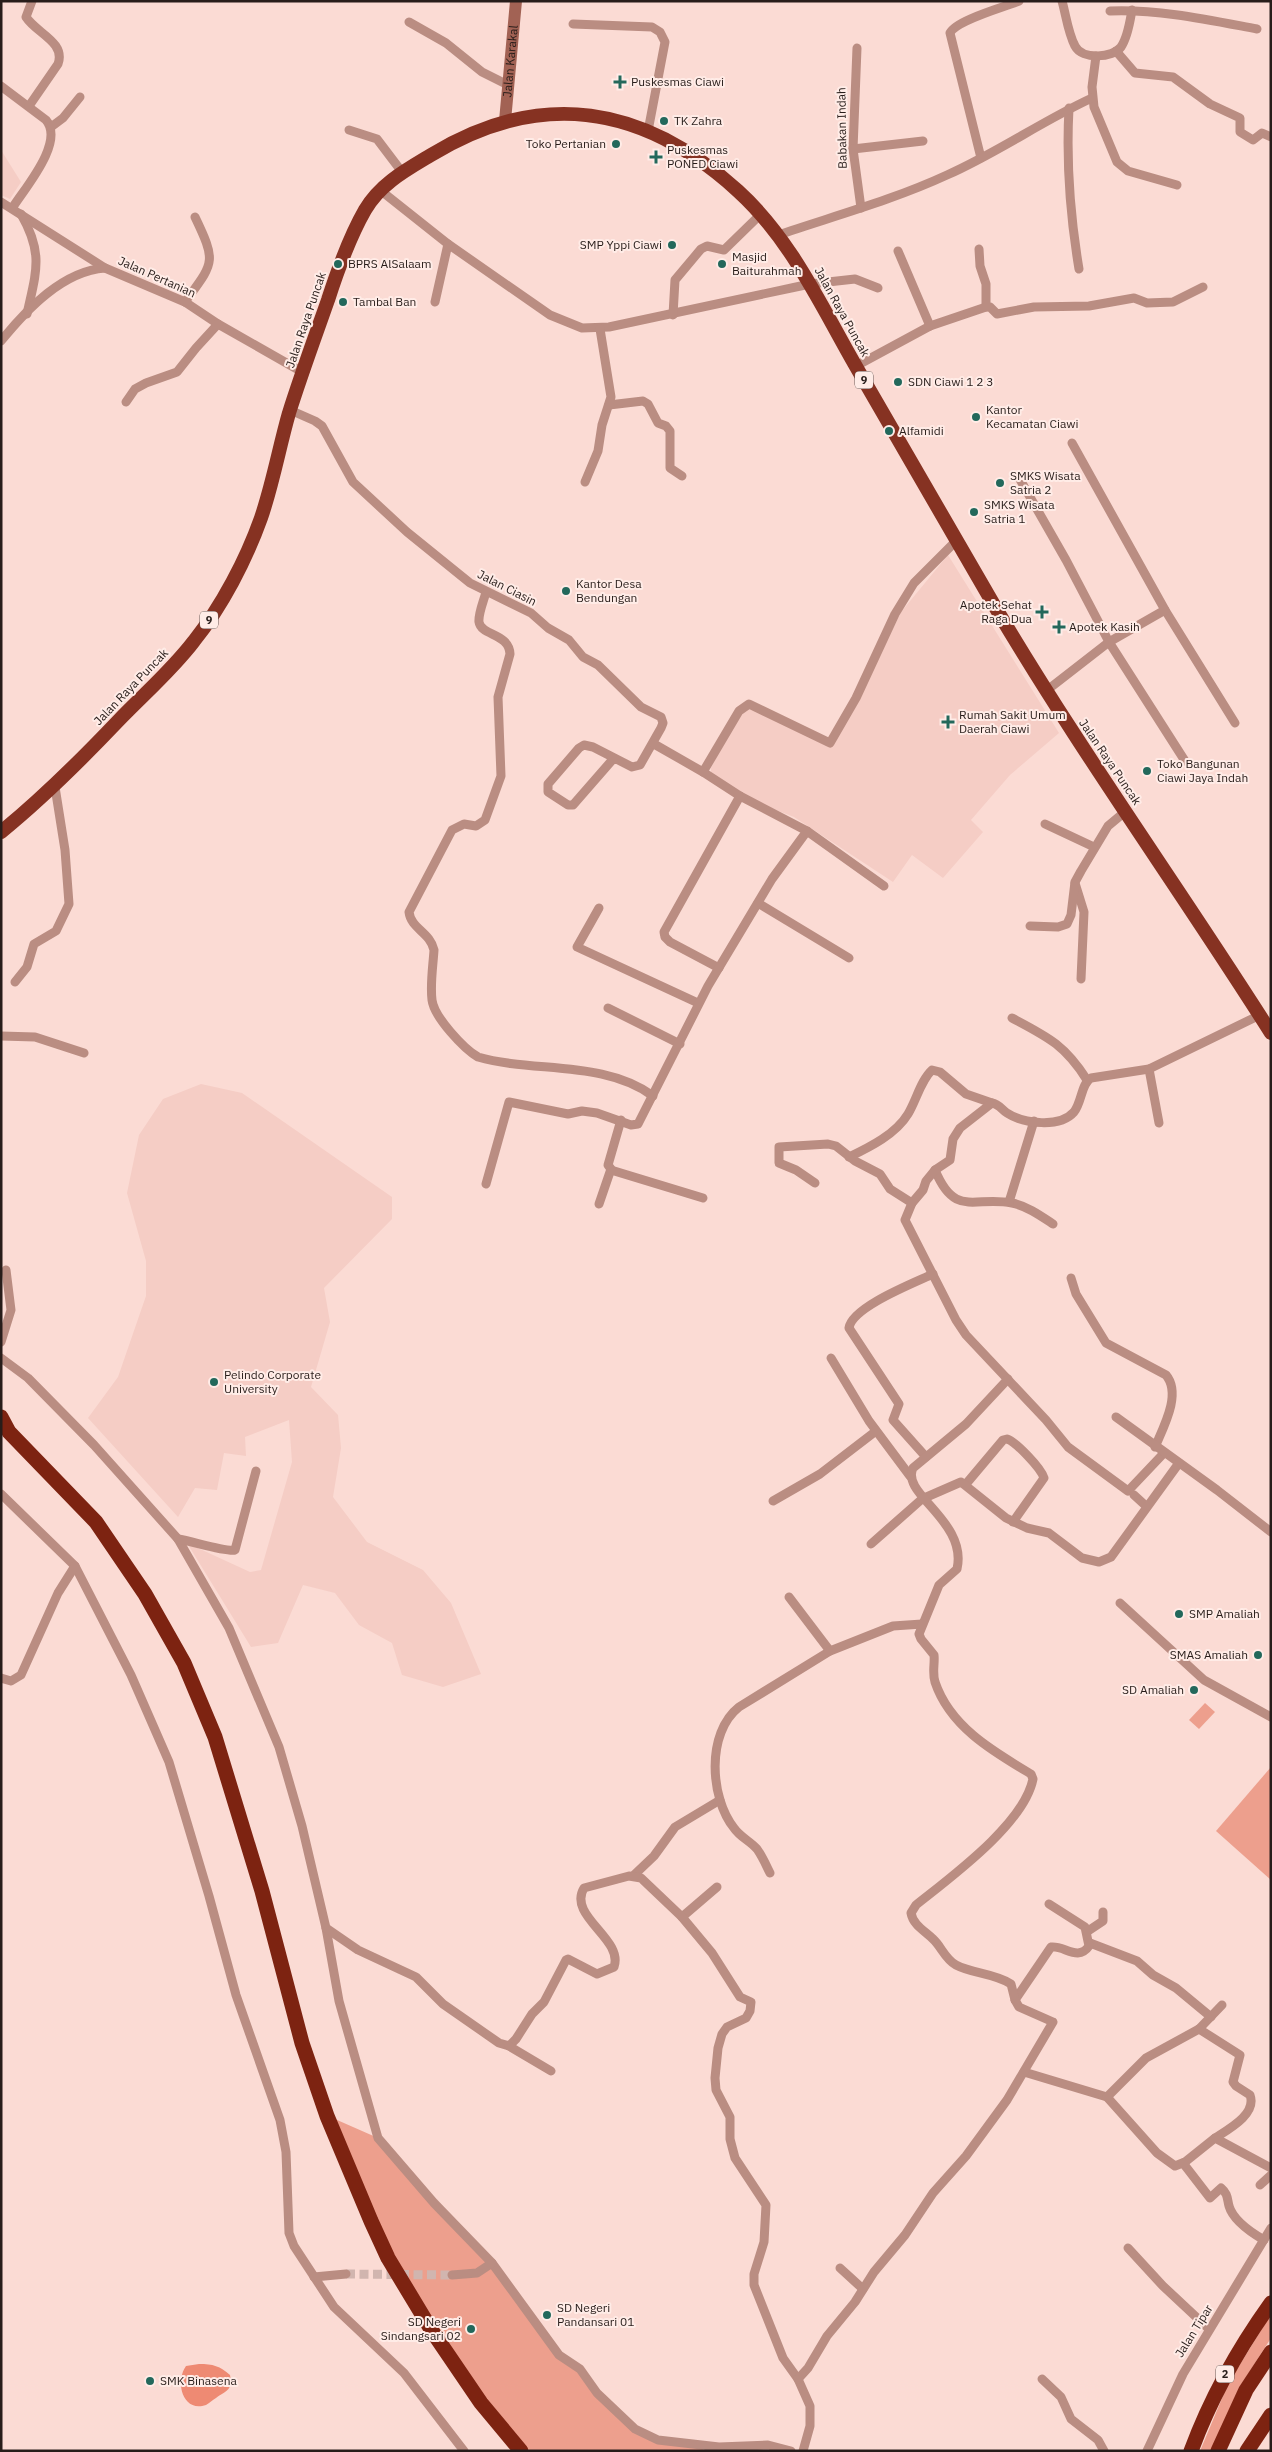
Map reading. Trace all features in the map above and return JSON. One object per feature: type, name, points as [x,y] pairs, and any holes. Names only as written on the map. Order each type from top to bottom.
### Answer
[{"type":"highway","name":"Jalan Raya Puncak","points":[[1,832],[55,787],[185,651],[208,623],[240,564],[260,520],[290,410],[321,319],[352,236],[364,212],[380,190],[402,172],[452,143],[505,121],[539,114],[574,113],[611,118],[648,132],[701,160],[728,182],[761,214],[778,235],[810,284],[1046,691],[1271,1033]]},
{"type":"highway","points":[[1,1417],[5,1431],[96,1522],[145,1594],[184,1663],[215,1737],[262,1891],[302,2044],[328,2116],[371,2221],[388,2258],[432,2331],[481,2403],[521,2451]]},
{"type":"highway","name":"2","points":[[1191,2451],[1214,2395],[1232,2362],[1271,2303]]},
{"type":"highway","name":"2","points":[[1218,2451],[1246,2390],[1271,2352]]},
{"type":"highway","points":[[1247,2451],[1271,2414]]},
{"type":"main road","name":"Jalan Karakal","points":[[505,121],[516,1]]},
{"type":"street","points":[[29,106],[58,64],[60,56],[56,45],[26,17],[32,1]]},
{"type":"street","points":[[981,158],[950,33],[953,28],[970,20],[1020,1]]},
{"type":"street","points":[[1062,1],[1076,49],[1084,54],[1096,56],[1116,52],[1125,38],[1132,10]]},
{"type":"street","points":[[1110,11],[1132,10],[1187,16],[1257,29]]},
{"type":"street","points":[[409,22],[446,43],[482,72],[508,85]]},
{"type":"street","points":[[573,24],[652,27],[663,36],[665,42],[648,132]]},
{"type":"street","name":"Babakan Indah","points":[[857,48],[854,149],[861,208]]},
{"type":"street","points":[[1116,52],[1130,70],[1137,74],[1172,77],[1210,104],[1240,118],[1240,132],[1250,140],[1253,140],[1262,133],[1271,137]]},
{"type":"street","points":[[1096,56],[1092,98],[1096,116],[1113,154],[1122,167],[1177,185]]},
{"type":"street","points":[[1,86],[29,106],[51,127]]},
{"type":"street","points":[[51,127],[64,118],[80,97]]},
{"type":"street","points":[[778,235],[861,208],[947,176],[1070,108],[1092,98]]},
{"type":"street","points":[[1070,108],[1068,178],[1072,229],[1079,269]]},
{"type":"street","points":[[26,314],[37,269],[36,250],[33,234],[16,209],[49,150],[51,127]]},
{"type":"street","points":[[349,130],[377,139],[402,172]]},
{"type":"street","points":[[854,149],[923,141]]},
{"type":"street","points":[[380,190],[448,244],[561,321],[582,328],[600,329],[810,284],[855,278],[878,288]]},
{"type":"street","name":"Jalan Pertanian","points":[[1,202],[16,209],[105,268],[185,302],[218,324],[304,373]]},
{"type":"street","points":[[673,314],[676,280],[701,249],[707,246],[724,250],[761,214]]},
{"type":"street","points":[[185,302],[208,270],[210,263],[208,248],[195,217]]},
{"type":"street","points":[[435,302],[448,244]]},
{"type":"street","points":[[978,249],[980,266],[986,284],[986,307]]},
{"type":"street","points":[[898,251],[930,326]]},
{"type":"street","points":[[1,341],[49,293],[77,274],[88,269],[105,268]]},
{"type":"street","points":[[856,366],[930,326],[986,307],[990,307],[997,314],[1034,307],[1089,306],[1134,298],[1149,303],[1173,302],[1203,287]]},
{"type":"street","points":[[126,402],[135,389],[146,382],[177,372],[218,324]]},
{"type":"street","points":[[585,482],[596,458],[604,418],[609,405],[610,394],[600,329]]},
{"type":"street","points":[[609,405],[640,401],[648,404],[657,421],[670,431],[670,468],[682,476]]},
{"type":"street","name":"Jalan Ciasin","points":[[290,410],[322,426],[348,476],[358,488],[465,580],[486,592],[506,599],[531,612],[548,628],[569,640],[583,657],[598,665],[641,707],[661,717],[663,723],[654,744]]},
{"type":"street","points":[[1072,443],[1165,610],[1235,723]]},
{"type":"street","points":[[1018,476],[1066,560],[1109,642],[1185,761]]},
{"type":"street","points":[[703,772],[739,711],[746,705],[754,705],[830,743],[856,698],[895,614],[914,583],[957,540]]},
{"type":"street","points":[[486,592],[479,621],[480,626],[502,639],[510,648],[498,697],[501,776],[485,820],[476,826],[464,824],[452,830],[409,912],[413,923],[432,941],[434,950],[432,1002],[449,1028],[468,1051],[478,1057],[609,1076],[638,1085],[653,1096]]},
{"type":"street","points":[[1046,691],[1109,642],[1165,610]]},
{"type":"street","points":[[614,758],[573,805],[568,805],[547,790],[548,784],[581,746],[591,746],[632,767],[643,762],[654,744],[740,796],[807,831],[884,886]]},
{"type":"street","points":[[16,982],[27,968],[34,944],[56,931],[69,904],[65,850],[55,787]]},
{"type":"street","points":[[719,968],[670,942],[665,937],[664,932],[740,796]]},
{"type":"street","points":[[1030,926],[1058,927],[1067,924],[1075,882],[1108,826],[1126,811]]},
{"type":"street","points":[[1044,824],[1094,847]]},
{"type":"street","points":[[486,1184],[509,1102],[568,1114],[584,1111],[597,1113],[631,1125],[638,1124],[680,1044],[698,1004],[758,903],[807,831]]},
{"type":"street","points":[[1075,882],[1084,912],[1081,978]]},
{"type":"street","points":[[758,903],[850,958]]},
{"type":"street","points":[[598,908],[577,947],[698,1004]]},
{"type":"street","points":[[608,1008],[680,1044]]},
{"type":"street","points":[[1087,1080],[1104,1075],[1132,1073],[1148,1068],[1260,1015]]},
{"type":"street","points":[[849,1157],[875,1145],[897,1127],[907,1116],[932,1070],[940,1072],[966,1094],[996,1104],[1012,1116],[1034,1121],[1058,1121],[1070,1116],[1080,1102],[1087,1080],[1076,1062],[1060,1045],[1012,1018]]},
{"type":"street","points":[[1,1036],[35,1037],[84,1053]]},
{"type":"street","points":[[1148,1068],[1159,1122]]},
{"type":"street","points":[[992,1103],[960,1128],[952,1143],[951,1159],[934,1170],[926,1181],[923,1190],[912,1203],[905,1220],[948,1307],[966,1335],[1008,1378],[1068,1447],[1128,1491],[1164,1452]]},
{"type":"street","points":[[621,1120],[608,1165],[611,1170],[703,1198]]},
{"type":"street","points":[[1009,1202],[1034,1121]]},
{"type":"street","points":[[815,1183],[796,1170],[779,1163],[779,1147],[832,1144],[849,1157],[880,1174],[890,1189],[912,1203]]},
{"type":"street","points":[[599,1204],[611,1170]]},
{"type":"street","points":[[934,1170],[942,1188],[957,1198],[978,1204],[1009,1202],[1024,1207],[1054,1224]]},
{"type":"street","points":[[1,1342],[11,1310],[6,1270]]},
{"type":"street","points":[[926,1457],[893,1420],[899,1405],[849,1328],[851,1322],[877,1301],[933,1274]]},
{"type":"street","points":[[1071,1278],[1076,1294],[1106,1343],[1166,1375],[1170,1380],[1172,1400],[1155,1447]]},
{"type":"street","points":[[1,1358],[28,1378],[94,1445],[178,1539],[229,1628],[279,1747],[302,1826],[326,1928],[339,2001],[378,2138],[434,2203],[492,2263],[559,2355],[580,2369],[597,2393],[635,2429],[658,2440],[702,2448],[768,2445],[791,2451]]},
{"type":"street","points":[[798,2379],[812,2363],[826,2336],[874,2272],[905,2236],[933,2192],[966,2156],[1007,2100],[1053,2021],[1026,2012],[1015,2000],[1011,1984],[990,1974],[956,1965],[944,1954],[934,1940],[912,1920],[911,1913],[916,1905],[987,1848],[1020,1806],[1033,1779],[1032,1774],[987,1748],[960,1722],[948,1706],[935,1680],[934,1655],[920,1637],[922,1624],[939,1585],[957,1569],[956,1546],[949,1528],[934,1508],[922,1499],[910,1476],[876,1431],[831,1358]]},
{"type":"street","points":[[910,1476],[913,1468],[966,1424],[1008,1378]]},
{"type":"street","points":[[1116,1417],[1269,1528]]},
{"type":"street","points":[[773,1501],[820,1474],[876,1431]]},
{"type":"street","points":[[966,1484],[1003,1440],[1013,1442],[1041,1471],[1044,1478],[1013,1522]]},
{"type":"street","points":[[871,1544],[922,1499],[955,1484],[966,1484],[1013,1522],[1027,1528],[1048,1533],[1082,1558],[1099,1562],[1111,1557],[1146,1506],[1179,1463]]},
{"type":"street","points":[[178,1539],[201,1542],[226,1551],[235,1550],[256,1471]]},
{"type":"street","points":[[1,1494],[75,1566],[131,1675],[169,1762],[236,1995],[280,2120],[286,2152],[289,2233],[294,2246],[338,2312],[408,2378],[464,2451]]},
{"type":"street","points":[[1134,1496],[1146,1506]]},
{"type":"street","points":[[1,1678],[11,1681],[21,1675],[58,1593],[75,1566]]},
{"type":"street","points":[[789,1597],[830,1650]]},
{"type":"street","points":[[1120,1603],[1204,1680],[1271,1717]]},
{"type":"street","points":[[770,1873],[756,1848],[734,1829],[720,1800],[716,1782],[715,1760],[730,1716],[739,1707],[830,1650],[893,1626],[922,1624]]},
{"type":"street","points":[[509,2046],[532,2014],[544,2002],[566,1960],[568,1959],[597,1974],[614,1967],[615,1959],[609,1944],[585,1912],[580,1902],[580,1895],[584,1888],[633,1876],[654,1856],[675,1827],[720,1800]]},
{"type":"street","points":[[633,1876],[646,1881],[682,1916],[712,1953],[740,1997],[751,2002],[750,2011],[746,2018],[727,2027],[722,2034],[716,2057],[715,2085],[730,2117],[730,2139],[735,2158],[766,2201],[764,2242],[754,2274],[754,2285],[783,2358],[798,2379],[810,2406],[811,2414],[803,2451]]},
{"type":"street","points":[[682,1916],[717,1886]]},
{"type":"street","points":[[1015,2000],[1051,1947],[1056,1946],[1077,1953],[1086,1950],[1090,1943],[1088,1931],[1077,1920],[1049,1904]]},
{"type":"street","points":[[1088,1931],[1103,1921],[1103,1912]]},
{"type":"street","points":[[326,1928],[358,1950],[416,1977],[443,2004],[499,2043],[509,2046],[552,2071]]},
{"type":"street","points":[[1090,1943],[1137,1961],[1153,1975],[1176,1988],[1211,2017]]},
{"type":"street","points":[[1107,2097],[1146,2058],[1199,2030],[1222,2006]]},
{"type":"street","points":[[1024,2072],[1107,2097],[1157,2152],[1175,2166],[1184,2163],[1237,2124],[1249,2110],[1252,2098],[1233,2082],[1240,2055],[1199,2030]]},
{"type":"street","points":[[1216,2138],[1271,2168]]},
{"type":"street","points":[[1184,2163],[1210,2198],[1222,2188],[1227,2193],[1229,2206],[1234,2213],[1247,2228],[1264,2240]]},
{"type":"street","points":[[1260,2185],[1271,2175]]},
{"type":"street","name":"Jalan Tipar","points":[[1147,2451],[1163,2412],[1209,2329],[1271,2228]]},
{"type":"street","points":[[1128,2248],[1163,2286],[1209,2329]]},
{"type":"street","points":[[452,2275],[477,2273],[492,2263]]},
{"type":"street","points":[[840,2268],[863,2289]]},
{"type":"street","points":[[314,2277],[346,2274]]},
{"type":"street","points":[[1042,2379],[1061,2397],[1071,2419],[1098,2440],[1104,2451]]},
{"type":"shaded area","points":[[1,150],[21,182],[10,199],[1,195]]},
{"type":"shaded area","name":"Rumah Sakit Umum Daerah Ciawi","points":[[948,555],[1059,733],[1010,775],[971,820],[983,832],[943,878],[912,855],[893,882],[794,817],[768,807],[711,775],[711,768],[740,711],[753,707],[834,743],[869,678],[901,612]]},
{"type":"shaded area","name":"Pelindo Corporate University","points":[[201,1084],[242,1093],[392,1197],[392,1219],[324,1288],[330,1322],[311,1387],[338,1415],[341,1448],[333,1497],[367,1542],[423,1570],[451,1603],[481,1674],[443,1687],[402,1675],[392,1643],[359,1625],[335,1593],[303,1585],[278,1643],[251,1647],[187,1543],[250,1572],[261,1570],[292,1462],[289,1420],[245,1437],[246,1456],[224,1453],[217,1490],[195,1488],[178,1517],[88,1418],[118,1377],[146,1296],[146,1261],[127,1193],[139,1135],[163,1099]]},
{"type":"shaded area","points":[[1205,1703],[1215,1712],[1199,1729],[1189,1720]]},
{"type":"shaded area","points":[[1271,1767],[1271,1880],[1216,1831]]},
{"type":"shaded area","points":[[328,2116],[378,2138],[492,2263],[559,2356],[580,2369],[635,2429],[658,2440],[699,2445],[704,2451],[522,2451],[388,2258]]},
{"type":"shaded area","points":[[1271,2314],[1271,2338],[1239,2388],[1211,2451],[1200,2451],[1228,2384]]},
{"type":"shaded area","points":[[212,2365],[223,2369],[230,2375],[231,2384],[226,2391],[206,2405],[198,2406],[186,2400],[181,2387],[181,2380],[186,2366]]},
{"type":"tunnel","points":[[346,2274],[452,2275]]},
{"type":"place","name":"Puskesmas Ciawi","points":[[620,82]]},
{"type":"place","name":"TK Zahra","points":[[664,121]]},
{"type":"place","name":"Toko Pertanian","points":[[616,144]]},
{"type":"place","name":"Puskesmas PONED Ciawi","points":[[656,157]]},
{"type":"place","name":"SMP Yppi Ciawi","points":[[672,245]]},
{"type":"place","name":"BPRS AlSalaam","points":[[338,264]]},
{"type":"place","name":"Masjid Baiturahmah","points":[[722,264]]},
{"type":"place","name":"Tambal Ban","points":[[343,302]]},
{"type":"place","name":"SDN Ciawi 1 2 3","points":[[898,382]]},
{"type":"place","name":"Kantor Kecamatan Ciawi","points":[[976,417]]},
{"type":"place","name":"Alfamidi","points":[[889,431]]},
{"type":"place","name":"SMKS Wisata Satria 2","points":[[1000,483]]},
{"type":"place","name":"SMKS Wisata Satria 1","points":[[974,512]]},
{"type":"place","name":"Kantor Desa Bendungan","points":[[566,591]]},
{"type":"place","name":"Apotek Sehat Raga Dua","points":[[1042,612]]},
{"type":"place","name":"Apotek Kasih","points":[[1059,627]]},
{"type":"place","name":"Rumah Sakit Umum Daerah Ciawi","points":[[948,722]]},
{"type":"place","name":"Toko Bangunan Ciawi Jaya Indah","points":[[1147,771]]},
{"type":"place","name":"Pelindo Corporate University","points":[[214,1382]]},
{"type":"place","name":"SMP Amaliah","points":[[1179,1614]]},
{"type":"place","name":"SMAS Amaliah","points":[[1258,1655]]},
{"type":"place","name":"SD Amaliah","points":[[1194,1690]]},
{"type":"place","name":"SD Negeri Pandansari 01","points":[[547,2315]]},
{"type":"place","name":"SD Negeri Sindangsari 02","points":[[471,2329]]},
{"type":"place","name":"SMK Binasena","points":[[150,2381]]}]
